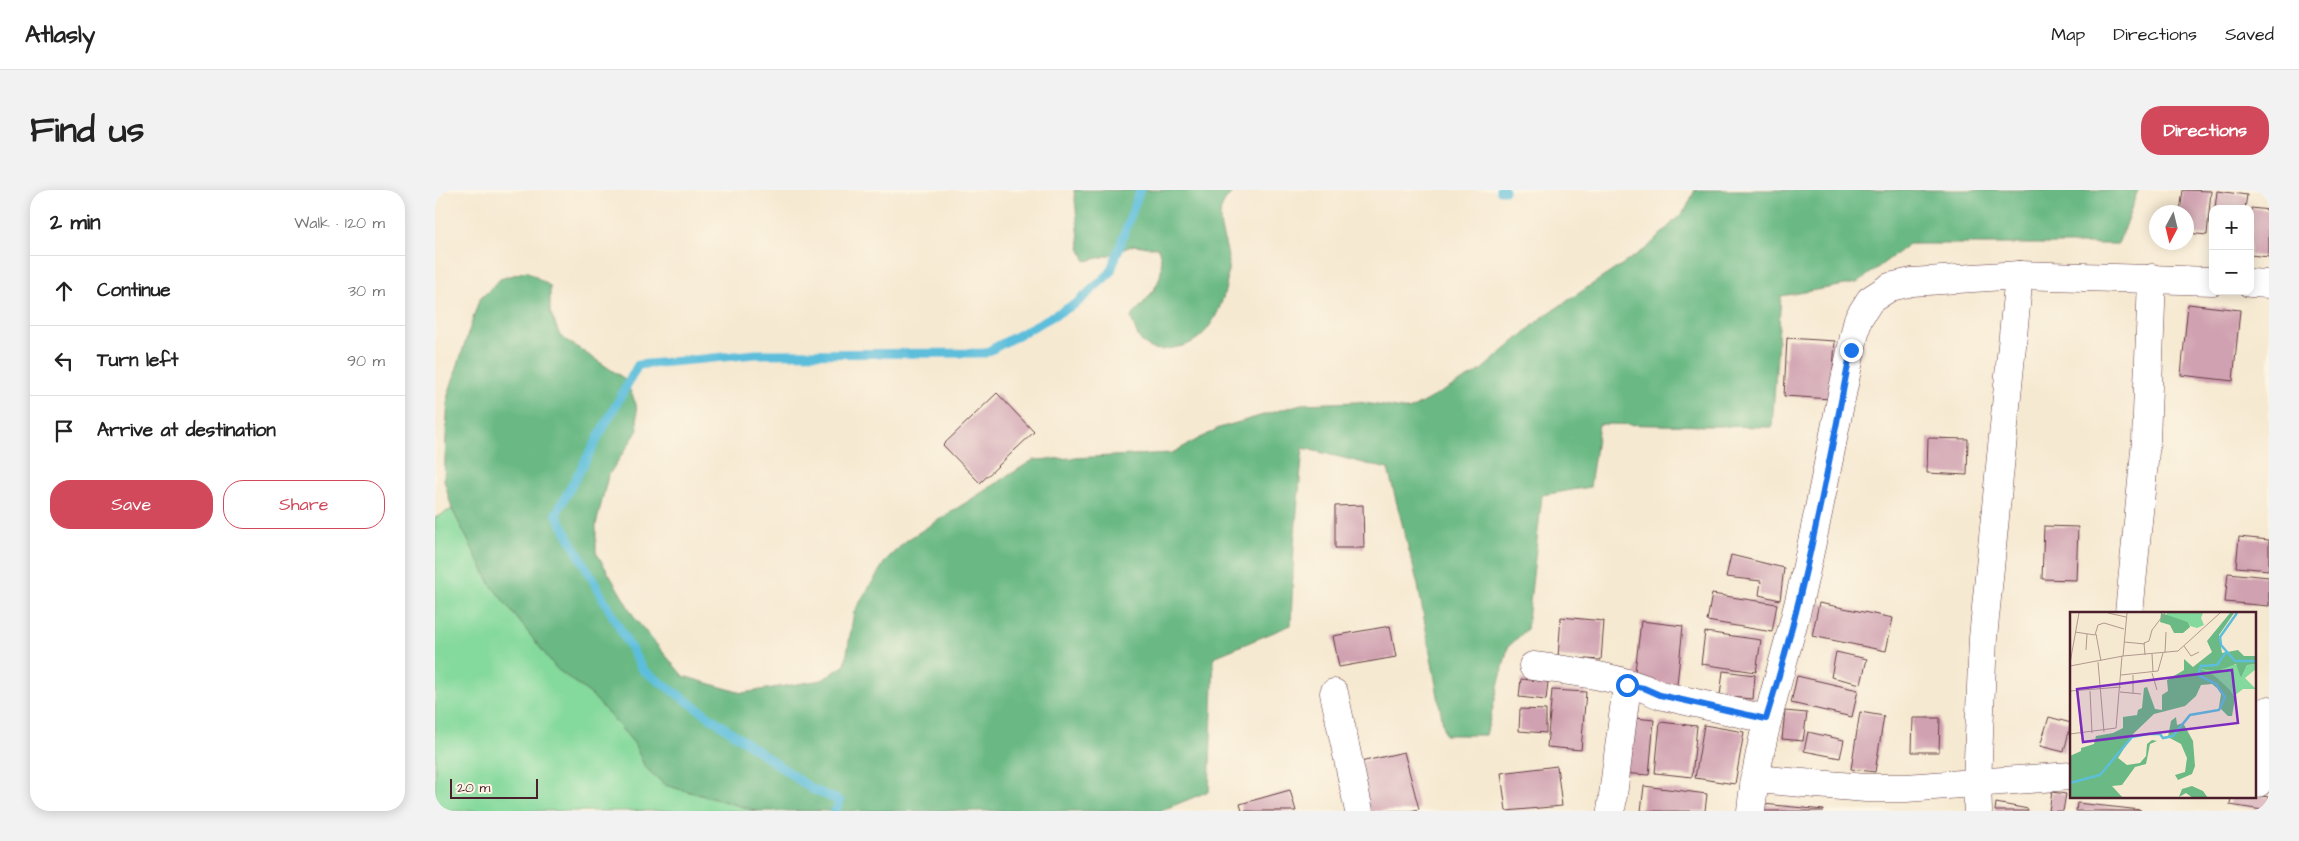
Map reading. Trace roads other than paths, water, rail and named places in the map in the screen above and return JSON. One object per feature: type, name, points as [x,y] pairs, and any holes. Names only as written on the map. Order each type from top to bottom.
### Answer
[{"type":"street","points":[[1978,811],[1977,784],[1983,638],[2019,275]]},
{"type":"street","points":[[1751,811],[1754,779],[1766,719],[1784,662],[1813,538],[1858,319],[1871,300],[1889,287],[1912,282],[2019,275],[2209,281]]},
{"type":"street","points":[[2129,612],[2146,441],[2152,278]]},
{"type":"street","points":[[2254,283],[2269,284]]},
{"type":"street","points":[[1533,666],[1569,670],[1644,688],[1660,695],[1766,719]]},
{"type":"street","points":[[1611,811],[1627,685]]},
{"type":"street","points":[[1334,693],[1359,811]]},
{"type":"street","points":[[2261,784],[2269,710]]},
{"type":"street","points":[[1754,779],[1866,788],[1977,784],[2070,776]]},
{"type":"waterway","points":[[835,811],[840,801],[812,789],[643,670],[556,514],[638,365],[756,354],[985,353],[1077,303],[1110,273],[1140,190]]},
{"type":"waterway","points":[[1500,190],[1505,190]]}]
